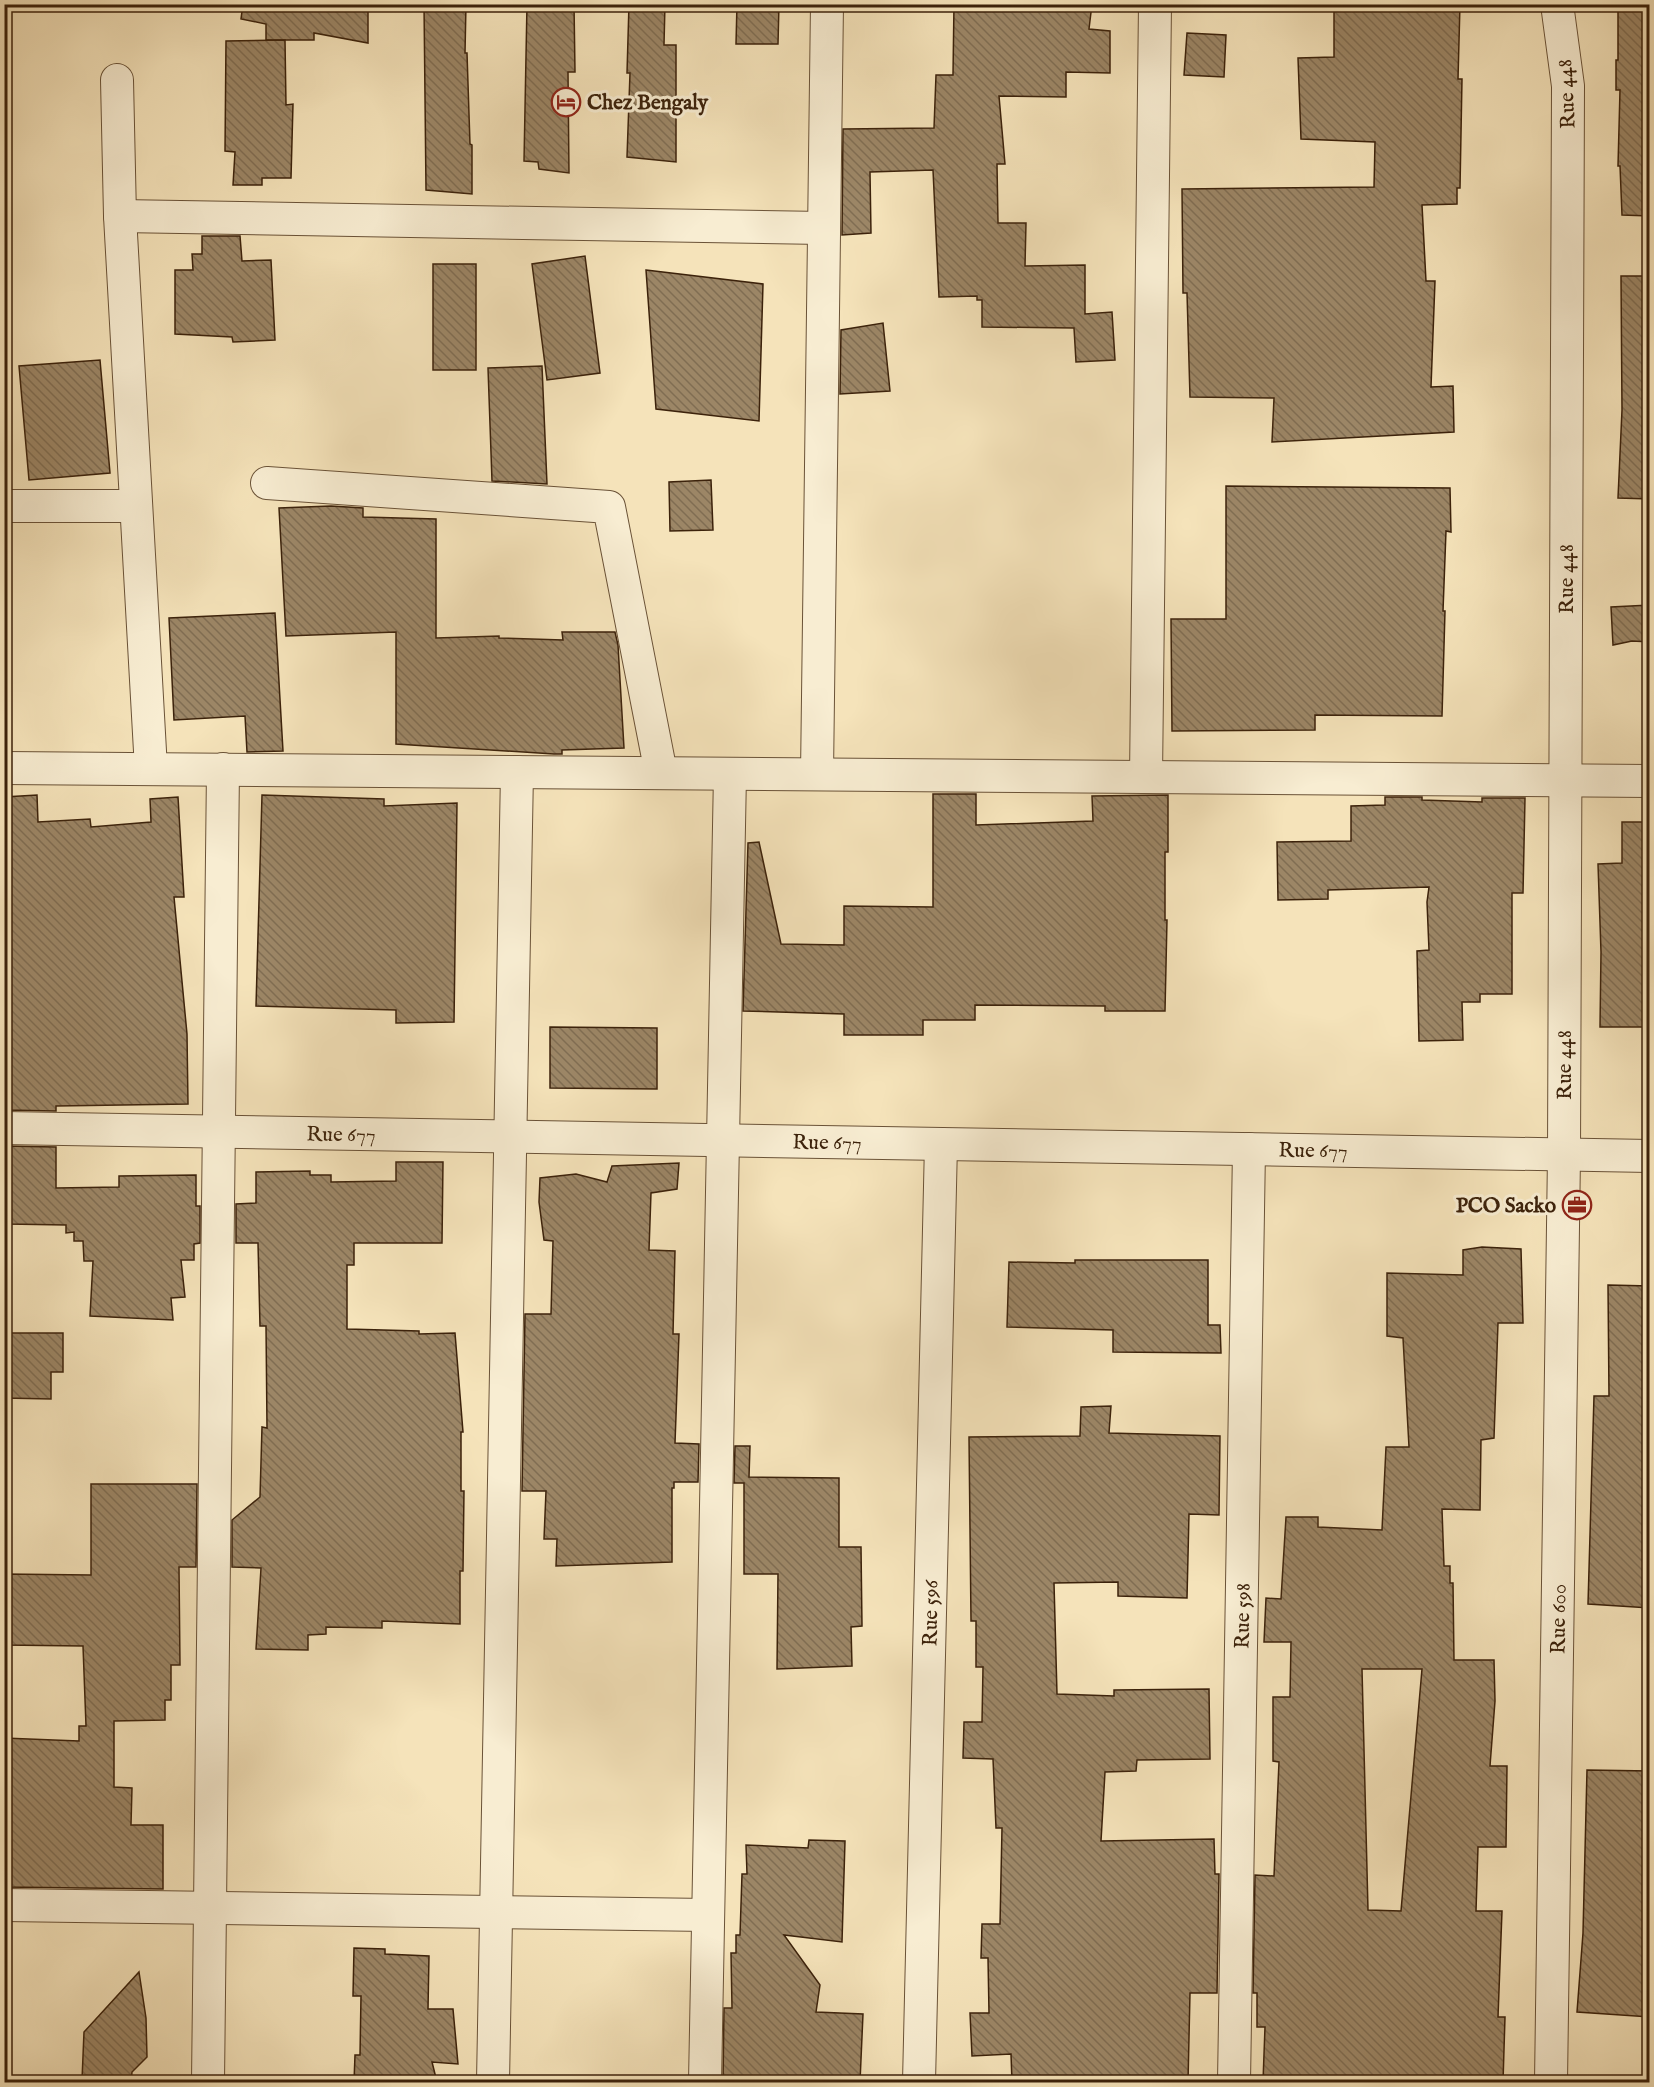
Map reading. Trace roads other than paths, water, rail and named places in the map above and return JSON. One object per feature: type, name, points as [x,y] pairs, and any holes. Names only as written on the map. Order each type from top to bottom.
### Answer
[{"type":"street","points":[[817,774],[827,4]]},
{"type":"street","points":[[1146,777],[1155,4]]},
{"type":"street","name":"Rue 448","points":[[1557,4],[1568,86],[1564,1155]]},
{"type":"street","points":[[117,80],[120,216],[151,769]]},
{"type":"street","points":[[120,216],[823,228]]},
{"type":"street","points":[[267,483],[609,507],[661,773]]},
{"type":"street","points":[[4,506],[136,506]]},
{"type":"street","points":[[4,768],[1650,781]]},
{"type":"street","points":[[208,2082],[223,769]]},
{"type":"street","points":[[493,2082],[517,772]]},
{"type":"street","points":[[705,2082],[730,774]]},
{"type":"street","name":"Rue 677","points":[[4,1128],[1650,1156]]},
{"type":"street","name":"Rue 596","points":[[919,2082],[941,1144]]},
{"type":"street","name":"Rue 598","points":[[1234,2082],[1249,1149]]},
{"type":"street","name":"Rue 600","points":[[1551,2082],[1564,1155]]},
{"type":"street","points":[[4,1905],[708,1915]]},
{"type":"place","name":"Chez Bengaly","points":[[566,102]]},
{"type":"place","name":"PCO Sacko","points":[[1577,1205]]}]
